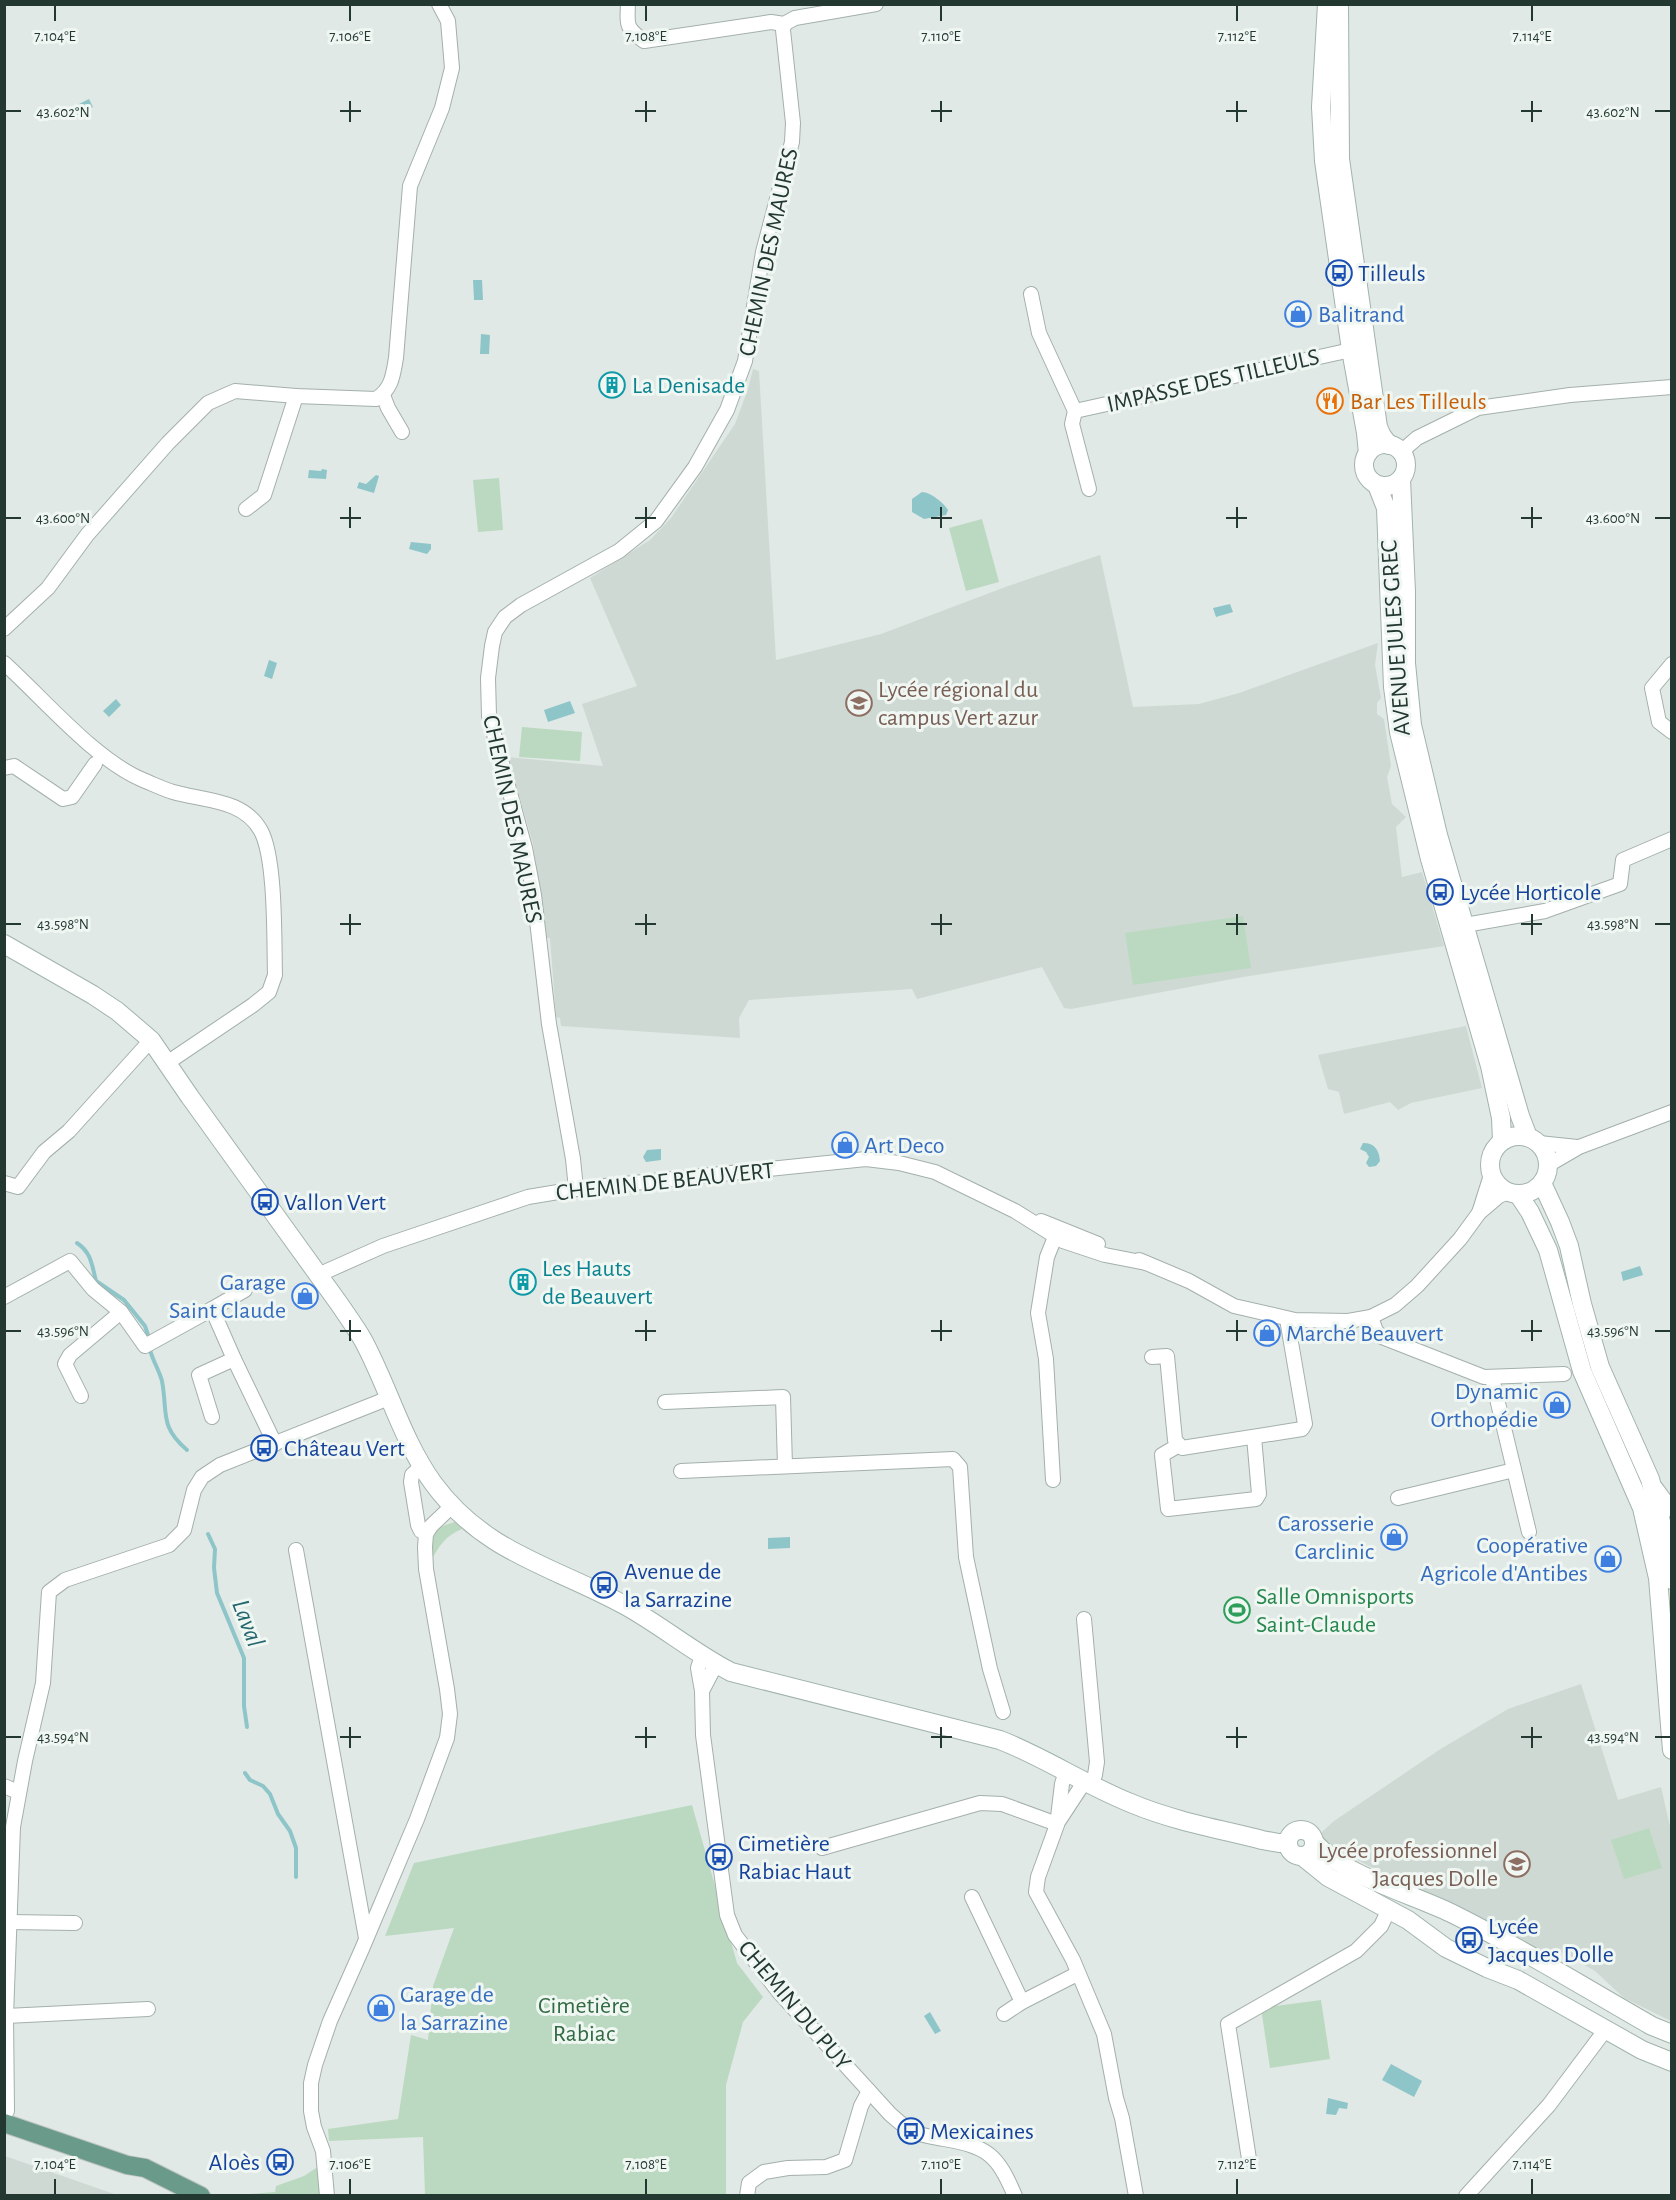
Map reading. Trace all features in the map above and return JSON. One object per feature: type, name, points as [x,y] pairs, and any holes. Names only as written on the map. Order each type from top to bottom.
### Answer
[{"type":"main road","points":[[4,2122],[127,2165],[145,2168],[201,2196]]},
{"type":"main road","points":[[127,2165],[138,2175],[180,2196]]},
{"type":"street","points":[[4,629],[48,588],[87,535],[168,442],[208,403],[235,390],[296,396],[376,399],[383,395],[391,385],[396,358],[410,186],[442,108],[452,68],[448,21],[439,4]]},
{"type":"street","points":[[628,4],[627,25],[631,32],[644,40],[771,22],[784,24],[795,18],[876,4]]},
{"type":"street","points":[[1327,4],[1322,107],[1324,161],[1351,350],[1366,433],[1368,453],[1364,467],[1371,481],[1377,485],[1386,486],[1401,479],[1406,466],[1395,448],[1382,436],[1378,427],[1340,159],[1339,4]]},
{"type":"street","name":"CHEMIN DES MAURES","points":[[576,1189],[573,1159],[549,1024],[534,895],[525,848],[489,716],[488,686],[492,646],[495,632],[505,616],[619,551],[656,521],[695,467],[728,410],[745,361],[763,252],[792,142],[793,123],[784,24]]},
{"type":"street","name":"IMPASSE DES TILLEULS","points":[[1031,294],[1039,333],[1075,411],[1072,424],[1089,489]]},
{"type":"street","name":"IMPASSE DES TILLEULS","points":[[1075,411],[1351,350]]},
{"type":"street","points":[[1368,453],[1374,447],[1395,448],[1478,408],[1570,395],[1671,387]]},
{"type":"street","points":[[383,395],[402,432]]},
{"type":"street","points":[[246,509],[264,495],[296,396]]},
{"type":"street","name":"AVENUE JULES GREC","points":[[1401,479],[1406,592],[1406,674],[1412,725],[1427,793],[1474,924],[1520,1116],[1533,1140]]},
{"type":"street","name":"AVENUE JULES GREC","points":[[1377,485],[1386,508],[1393,687],[1399,732],[1430,859],[1490,1066],[1501,1118],[1502,1140]]},
{"type":"street","points":[[4,663],[103,755],[140,779],[172,791],[231,805],[250,815],[262,832],[270,861],[275,975],[269,992],[167,1063]]},
{"type":"street","points":[[1671,664],[1652,688],[1659,722],[1671,732]]},
{"type":"street","points":[[4,768],[14,766],[63,799],[67,799],[72,797],[95,764]]},
{"type":"street","points":[[1474,924],[1545,911],[1620,884],[1623,860],[1671,839]]},
{"type":"street","points":[[4,944],[93,994],[151,1040],[362,1339],[422,1466],[434,1485],[473,1526],[495,1542],[626,1606],[731,1672],[1000,1740],[1147,1810],[1262,1840],[1288,1843],[1291,1851],[1321,1850],[1343,1864],[1404,1894],[1451,1913],[1652,2026],[1671,2034]]},
{"type":"street","points":[[4,1183],[18,1187],[44,1152],[69,1131],[151,1040]]},
{"type":"street","points":[[1548,1165],[1579,1147],[1671,1112]]},
{"type":"street","points":[[1579,1147],[1533,1140],[1519,1135],[1502,1140],[1490,1157],[1491,1175],[1495,1182],[1513,1193],[1530,1212],[1548,1250],[1585,1380],[1637,1492],[1658,1578],[1671,1750]]},
{"type":"street","points":[[1513,1193],[1527,1193],[1542,1183],[1548,1165],[1544,1149],[1533,1140]]},
{"type":"street","name":"CHEMIN DE BEAUVERT","points":[[318,1275],[383,1246],[528,1197],[576,1189],[866,1159],[899,1163],[935,1172],[1015,1211],[1189,1281],[1234,1306],[1312,1322],[1348,1321],[1371,1317],[1395,1305],[1417,1286],[1460,1239],[1479,1213],[1499,1196],[1513,1193]]},
{"type":"street","name":"CHEMIN DE BEAUVERT","points":[[1479,1213],[1491,1175]]},
{"type":"street","points":[[1542,1183],[1569,1246],[1582,1304],[1600,1367],[1650,1479],[1667,1545],[1671,1580]]},
{"type":"street","name":"CHEMIN DE BEAUVERT","points":[[1015,1211],[1054,1237],[1105,1255],[1146,1263]]},
{"type":"street","points":[[1053,1480],[1046,1359],[1038,1313],[1047,1257],[1054,1237]]},
{"type":"street","points":[[4,1297],[70,1261],[93,1289],[121,1312],[145,1346],[245,1290]]},
{"type":"street","points":[[212,1309],[275,1444]]},
{"type":"street","points":[[81,1396],[65,1364],[70,1354],[121,1312]]},
{"type":"street","points":[[1371,1317],[1376,1331],[1382,1337],[1484,1377],[1564,1374]]},
{"type":"street","points":[[1152,1357],[1167,1356],[1175,1440],[1182,1448],[1302,1429],[1305,1424],[1287,1318]]},
{"type":"street","points":[[212,1417],[199,1375],[234,1359]]},
{"type":"street","points":[[1492,1378],[1529,1532]]},
{"type":"street","points":[[665,1402],[783,1397],[785,1466]]},
{"type":"street","points":[[4,2114],[7,2111],[6,2016],[13,1827],[18,1792],[43,1683],[50,1592],[65,1580],[169,1545],[184,1530],[194,1490],[202,1477],[220,1465],[389,1398]]},
{"type":"street","points":[[1179,1445],[1162,1455],[1168,1509],[1256,1499],[1259,1494],[1254,1437]]},
{"type":"street","points":[[681,1471],[954,1459],[960,1467],[966,1557],[990,1669],[1003,1712]]},
{"type":"street","points":[[422,1466],[412,1475],[411,1482],[418,1526],[426,1534]]},
{"type":"street","points":[[1398,1498],[1514,1470]]},
{"type":"street","points":[[1650,1479],[1671,1510]]},
{"type":"street","points":[[327,2196],[323,2151],[311,2111],[311,2083],[330,2021],[417,1818],[447,1738],[450,1714],[424,1547],[426,1534],[435,1521],[452,1506]]},
{"type":"street","points":[[296,1550],[366,1939]]},
{"type":"street","points":[[1057,1823],[1095,1775],[1097,1762],[1084,1619]]},
{"type":"street","name":"CHEMIN DU PUY","points":[[709,1660],[698,1668],[702,1691],[702,1735],[730,1925],[778,1992],[890,2114],[911,2131],[966,2143],[984,2150],[1001,2167],[1015,2196]]},
{"type":"street","points":[[1066,1771],[1057,1823],[1038,1877],[1036,1892],[1072,1960],[1104,2034],[1136,2196]]},
{"type":"street","points":[[4,1786],[18,1792]]},
{"type":"street","points":[[822,1848],[980,1803],[1002,1804],[1057,1823]]},
{"type":"street","points":[[1308,1849],[1328,1877],[1408,1920],[1446,1948],[1518,1980],[1642,2050],[1671,2061]]},
{"type":"street","points":[[972,1897],[1022,2002]]},
{"type":"street","points":[[1249,2158],[1228,2024],[1356,1951],[1381,1926],[1389,1909]]},
{"type":"street","points":[[9,1922],[75,1923]]},
{"type":"street","points":[[1004,2014],[1022,2002],[1077,1974]]},
{"type":"street","points":[[6,2016],[148,2009]]},
{"type":"street","points":[[1466,2196],[1549,2105],[1606,2030]]},
{"type":"street","points":[[747,2196],[749,2183],[764,2172],[788,2168],[826,2167],[845,2160],[861,2106],[868,2091]]},
{"type":"shaded area","name":"Lycée régional du campus Vert azur","points":[[753,369],[759,371],[776,660],[881,634],[1008,586],[1100,555],[1133,707],[1199,704],[1239,693],[1378,643],[1375,665],[1381,698],[1377,703],[1377,714],[1384,719],[1391,766],[1387,777],[1392,804],[1406,817],[1396,827],[1402,877],[1422,872],[1444,946],[1243,977],[1071,1009],[1064,1008],[1042,967],[917,999],[912,989],[749,1000],[739,1018],[740,1038],[561,1026],[560,1018],[556,1017],[550,938],[546,938],[533,844],[508,757],[603,766],[582,704],[637,686],[590,578],[650,540],[671,518],[735,424]]},
{"type":"shaded area","points":[[1466,1026],[1482,1088],[1411,1103],[1398,1110],[1390,1102],[1344,1114],[1339,1092],[1328,1089],[1318,1055]]},
{"type":"shaded area","name":"Lycée professionnel Jacques Dolle","points":[[1581,1684],[1618,1800],[1661,1787],[1672,1835],[1671,2021],[1624,1998],[1595,1971],[1555,1949],[1541,1953],[1320,1840],[1322,1832],[1334,1821],[1439,1750],[1508,1709]]},
{"type":"shaded area","points":[[5,2156],[117,2195],[5,2195]]},
{"type":"green space","points":[[499,478],[503,530],[478,532],[473,480]]},
{"type":"green space","points":[[982,519],[999,582],[966,591],[949,528]]},
{"type":"green space","points":[[522,727],[582,732],[580,761],[519,757]]},
{"type":"green space","points":[[1243,916],[1251,968],[1133,985],[1125,933]]},
{"type":"green space","points":[[455,1522],[462,1529],[443,1543],[430,1563],[431,1541],[435,1531]]},
{"type":"green space","name":"Cimetière Rabiac","points":[[692,1805],[737,1963],[763,1997],[743,2022],[726,2085],[726,2195],[425,2195],[423,2137],[329,2141],[328,2129],[398,2119],[411,2035],[428,2040],[433,1986],[454,1928],[385,1936],[414,1863]]},
{"type":"green space","points":[[1649,1828],[1662,1868],[1624,1879],[1611,1840]]},
{"type":"green space","points":[[1321,2000],[1330,2059],[1270,2068],[1261,2008]]},
{"type":"green space","points":[[319,2166],[322,2195],[227,2196],[275,2192],[276,2186],[304,2176]]},
{"type":"water","points":[[89,99],[93,107],[77,115],[73,107]]},
{"type":"water","points":[[473,280],[482,280],[483,300],[474,300]]},
{"type":"water","points":[[481,334],[490,335],[489,354],[480,354]]},
{"type":"water","points":[[322,469],[327,470],[326,479],[308,478],[309,470],[321,471]]},
{"type":"water","points":[[376,475],[379,476],[374,493],[357,488],[359,482],[366,484]]},
{"type":"water","points":[[922,492],[933,496],[943,504],[948,510],[946,515],[924,519],[912,512],[912,499]]},
{"type":"water","points":[[411,542],[431,544],[431,549],[427,554],[409,549]]},
{"type":"water","points":[[1230,604],[1233,612],[1216,617],[1213,608]]},
{"type":"water","points":[[269,660],[277,663],[272,679],[264,676]]},
{"type":"water","points":[[116,699],[121,705],[109,717],[103,711]]},
{"type":"water","points":[[570,701],[575,713],[548,722],[544,710]]},
{"type":"water","points":[[1363,1143],[1371,1144],[1377,1150],[1380,1161],[1376,1166],[1369,1167],[1366,1163],[1369,1157],[1360,1149]]},
{"type":"water","points":[[661,1149],[661,1160],[646,1162],[643,1157],[647,1150]]},
{"type":"water","points":[[1640,1266],[1643,1275],[1623,1281],[1621,1272]]},
{"type":"water","points":[[790,1537],[790,1548],[768,1549],[768,1538]]},
{"type":"water","points":[[930,2012],[941,2031],[935,2034],[924,2016]]},
{"type":"water","points":[[1391,2064],[1422,2081],[1414,2097],[1382,2080]]},
{"type":"water","points":[[1328,2098],[1348,2103],[1347,2109],[1339,2108],[1336,2115],[1326,2114]]},
{"type":"waterway","name":"Laval","points":[[77,1243],[88,1255],[96,1281],[124,1300],[145,1326],[149,1338]]},
{"type":"waterway","name":"Laval","points":[[150,1350],[162,1381],[168,1426],[172,1434],[187,1450]]},
{"type":"waterway","name":"Laval","points":[[208,1534],[215,1549],[214,1568],[217,1593],[244,1658],[244,1706],[247,1727]]},
{"type":"waterway","name":"Laval","points":[[245,1773],[250,1780],[263,1786],[270,1794],[278,1814],[290,1831],[296,1848],[296,1877]]},
{"type":"place","name":"Tilleuls","points":[[1339,273]]},
{"type":"place","name":"Balitrand","points":[[1298,314]]},
{"type":"place","name":"La Denisade","points":[[612,385]]},
{"type":"place","name":"Bar Les Tilleuls","points":[[1330,401]]},
{"type":"place","name":"Lycée régional du campus Vert azur","points":[[859,703]]},
{"type":"place","name":"Lycée Horticole","points":[[1440,892]]},
{"type":"place","name":"Art Deco","points":[[845,1145]]},
{"type":"place","name":"Vallon Vert","points":[[265,1202]]},
{"type":"place","name":"Les Hauts de Beauvert","points":[[523,1282]]},
{"type":"place","name":"Garage Saint Claude","points":[[305,1296]]},
{"type":"place","name":"Marché Beauvert","points":[[1267,1333]]},
{"type":"place","name":"Dynamic Orthopédie","points":[[1557,1405]]},
{"type":"place","name":"Château Vert","points":[[264,1448]]},
{"type":"place","name":"Carosserie Carclinic","points":[[1394,1537]]},
{"type":"place","name":"Coopérative Agricole d'Antibes","points":[[1608,1559]]},
{"type":"place","name":"Avenue de la Sarrazine","points":[[604,1585]]},
{"type":"place","name":"Salle Omnisports Saint-Claude","points":[[1237,1610]]},
{"type":"place","name":"Cimetière Rabiac Haut","points":[[719,1857]]},
{"type":"place","name":"Lycée professionnel Jacques Dolle","points":[[1517,1864]]},
{"type":"place","name":"Lycée Jacques Dolle","points":[[1469,1940]]},
{"type":"place","name":"Garage de la Sarrazine","points":[[381,2008]]},
{"type":"place","name":"Mexicaines","points":[[911,2131]]},
{"type":"place","name":"Aloès","points":[[280,2162]]}]
